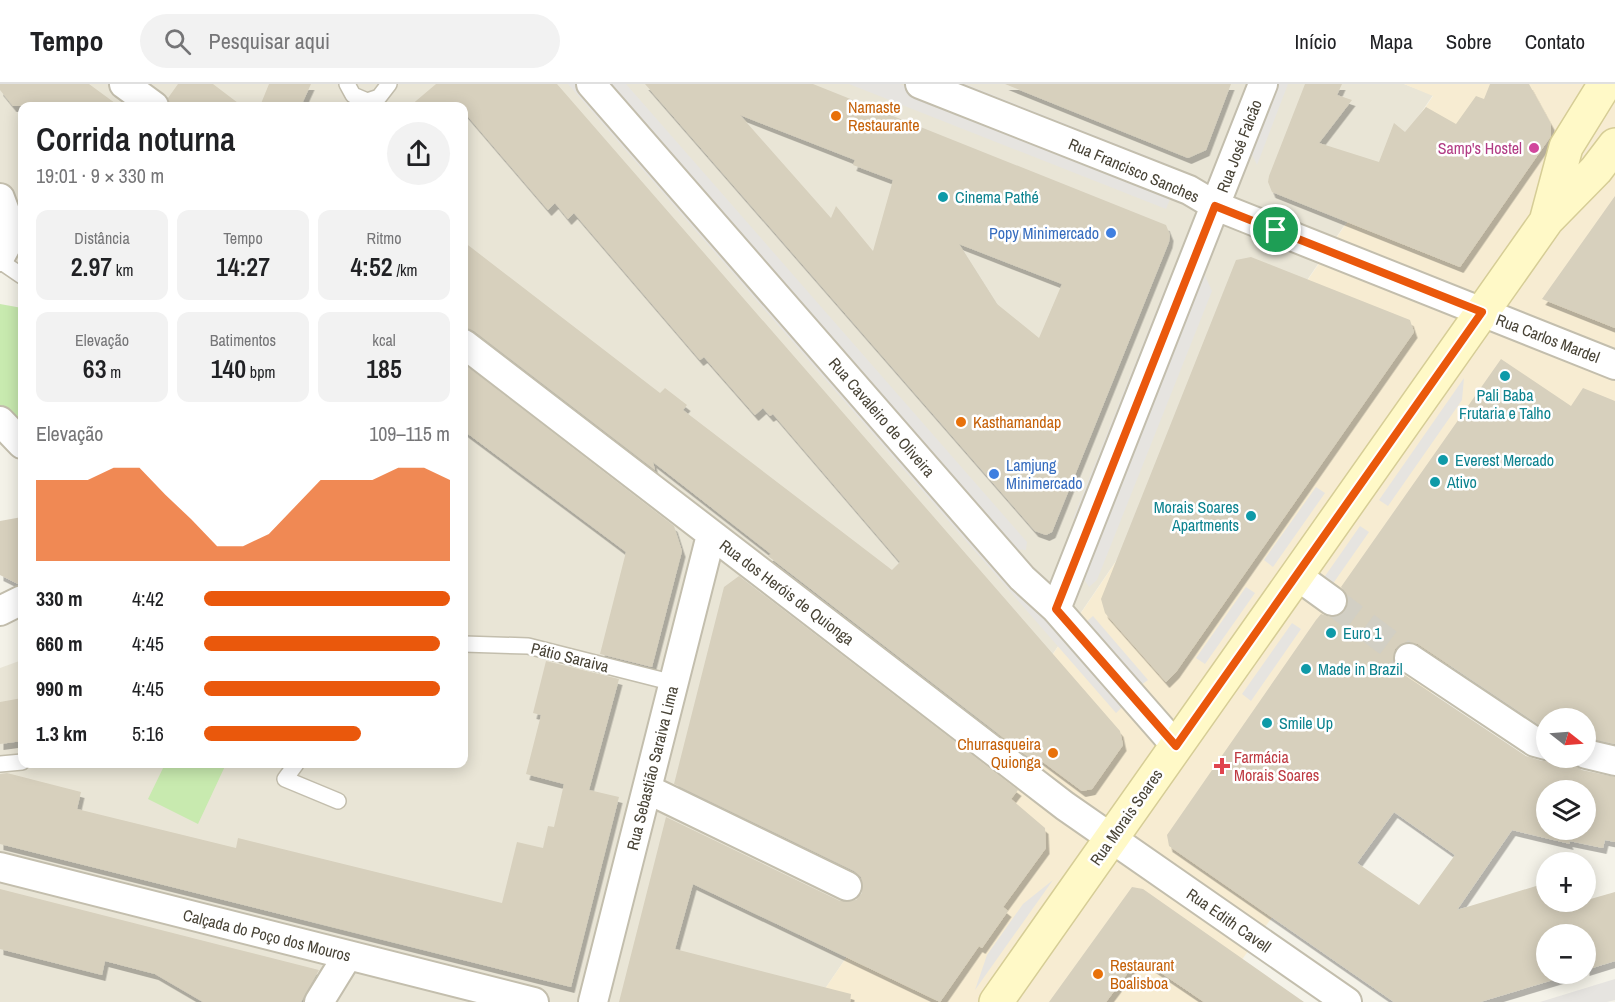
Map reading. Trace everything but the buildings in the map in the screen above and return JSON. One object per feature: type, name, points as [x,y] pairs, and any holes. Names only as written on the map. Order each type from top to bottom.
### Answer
[{"type":"main road","points":[[1577,84],[1580,124]]},
{"type":"main road","name":"Rua Morais Soares","points":[[1547,220],[1566,147],[1605,84]]},
{"type":"main road","name":"Rua Morais Soares","points":[[996,1002],[1547,220],[1609,158]]},
{"type":"street","points":[[124,84],[156,98]]},
{"type":"street","name":"Rua Cavaleiro de Oliveira","points":[[591,84],[1022,578],[1056,609],[1176,746]]},
{"type":"street","name":"Rua Francisco Sanches","points":[[920,84],[1189,190],[1215,206],[1482,312]]},
{"type":"street","name":"Rua José Falcão","points":[[1056,609],[1263,84]]},
{"type":"street","points":[[0,198],[13,233],[0,259]]},
{"type":"street","name":"Rua Carlos Mardel","points":[[1482,312],[1615,364]]},
{"type":"street","name":"Rua dos Heróis de Quionga","points":[[468,348],[1065,806],[1112,838]]},
{"type":"street","points":[[0,421],[18,440]]},
{"type":"street","name":"Rua Sebastião Saraiva Lima","points":[[593,1002],[711,535]]},
{"type":"street","points":[[1296,575],[1332,600]]},
{"type":"street","points":[[0,611],[18,602]]},
{"type":"street","points":[[1409,658],[1536,741]]},
{"type":"street","points":[[1596,756],[1615,761]]},
{"type":"street","points":[[647,789],[846,886]]},
{"type":"street","name":"Rua Edith Cavell","points":[[1112,838],[1347,1002]]},
{"type":"street","name":"Calçada do Poço dos Mouros","points":[[0,867],[534,1002]]},
{"type":"street","points":[[319,1002],[348,955]]},
{"type":"lane","points":[[347,84],[353,95],[367,101],[379,97],[389,84]]},
{"type":"lane","points":[[0,259],[18,273]]},
{"type":"lane","name":"Pátio Saraiva","points":[[468,644],[528,646],[674,682]]},
{"type":"lane","points":[[0,764],[18,762]]},
{"type":"lane","points":[[293,768],[285,779],[338,801]]},
{"type":"shaded area","points":[[0,84],[1404,84],[1433,95],[816,1002],[0,1002],[0,668],[18,661],[18,768],[468,768],[468,102],[18,102],[18,263],[11,259],[0,189]]},
{"type":"shaded area","points":[[568,84],[579,84],[1122,707],[1116,713]]},
{"type":"shaded area","points":[[602,84],[626,84],[1027,542],[1026,550],[1013,549]]},
{"type":"shaded area","points":[[849,84],[900,84],[1173,192],[1166,209]]},
{"type":"shaded area","points":[[941,84],[965,84],[1175,167],[1172,175]]},
{"type":"shaded area","points":[[1272,84],[1288,84],[1257,165],[1248,146]]},
{"type":"shaded area","points":[[1404,84],[1615,84],[1615,433],[1212,1002],[816,1002],[1433,96]]},
{"type":"shaded area","points":[[1201,267],[1212,291],[1097,580],[1089,587],[1080,573]]},
{"type":"shaded area","points":[[1170,276],[1178,279],[1081,522],[1073,519]]},
{"type":"shaded area","points":[[1464,378],[1462,400],[1388,506],[1379,500]]},
{"type":"shaded area","points":[[1316,487],[1325,493],[1273,567],[1264,560]]},
{"type":"shaded area","points":[[1360,526],[1369,532],[1332,585],[1323,579]]},
{"type":"shaded area","points":[[1246,587],[1255,593],[1205,664],[1196,658]]},
{"type":"shaded area","points":[[1093,616],[1148,680],[1141,685],[1086,622]]},
{"type":"shaded area","points":[[1292,623],[1301,629],[1251,701],[1242,694]]},
{"type":"shaded area","points":[[1053,880],[975,990],[987,955],[1023,904]]},
{"type":"shaded area","points":[[1615,979],[1615,1000],[1540,1002]]},
{"type":"green space","points":[[0,304],[18,307],[18,429],[0,409]]},
{"type":"green space","points":[[163,768],[224,768],[198,824],[148,799]]},
{"type":"tunnel","points":[[1332,601],[1409,658]]},
{"type":"place","name":"Namaste Restaurante","points":[[836,116]]},
{"type":"place","name":"Samp's Hostel","points":[[1534,148]]},
{"type":"place","name":"Cinema Pathé","points":[[943,197]]},
{"type":"place","name":"Popy Minimercado","points":[[1111,233]]},
{"type":"place","name":"Pali Baba Frutaria e Talho","points":[[1505,376]]},
{"type":"place","name":"Kasthamandap","points":[[961,422]]},
{"type":"place","name":"Everest Mercado","points":[[1443,460]]},
{"type":"place","name":"Lamjung Minimercado","points":[[994,474]]},
{"type":"place","name":"Ativo","points":[[1435,482]]},
{"type":"place","name":"Morais Soares Apartments","points":[[1251,516]]},
{"type":"place","name":"Euro 1","points":[[1331,633]]},
{"type":"place","name":"Made in Brazil","points":[[1306,669]]},
{"type":"place","name":"Smile Up","points":[[1267,723]]},
{"type":"place","name":"Churrasqueira Quionga","points":[[1053,753]]},
{"type":"place","name":"Farmácia Morais Soares","points":[[1222,766]]},
{"type":"place","name":"Restaurant Boalisboa","points":[[1098,974]]},
{"type":"route","points":[[1215,206],[1276,230],[1482,312],[1176,746],[1056,609],[1215,206]]}]
